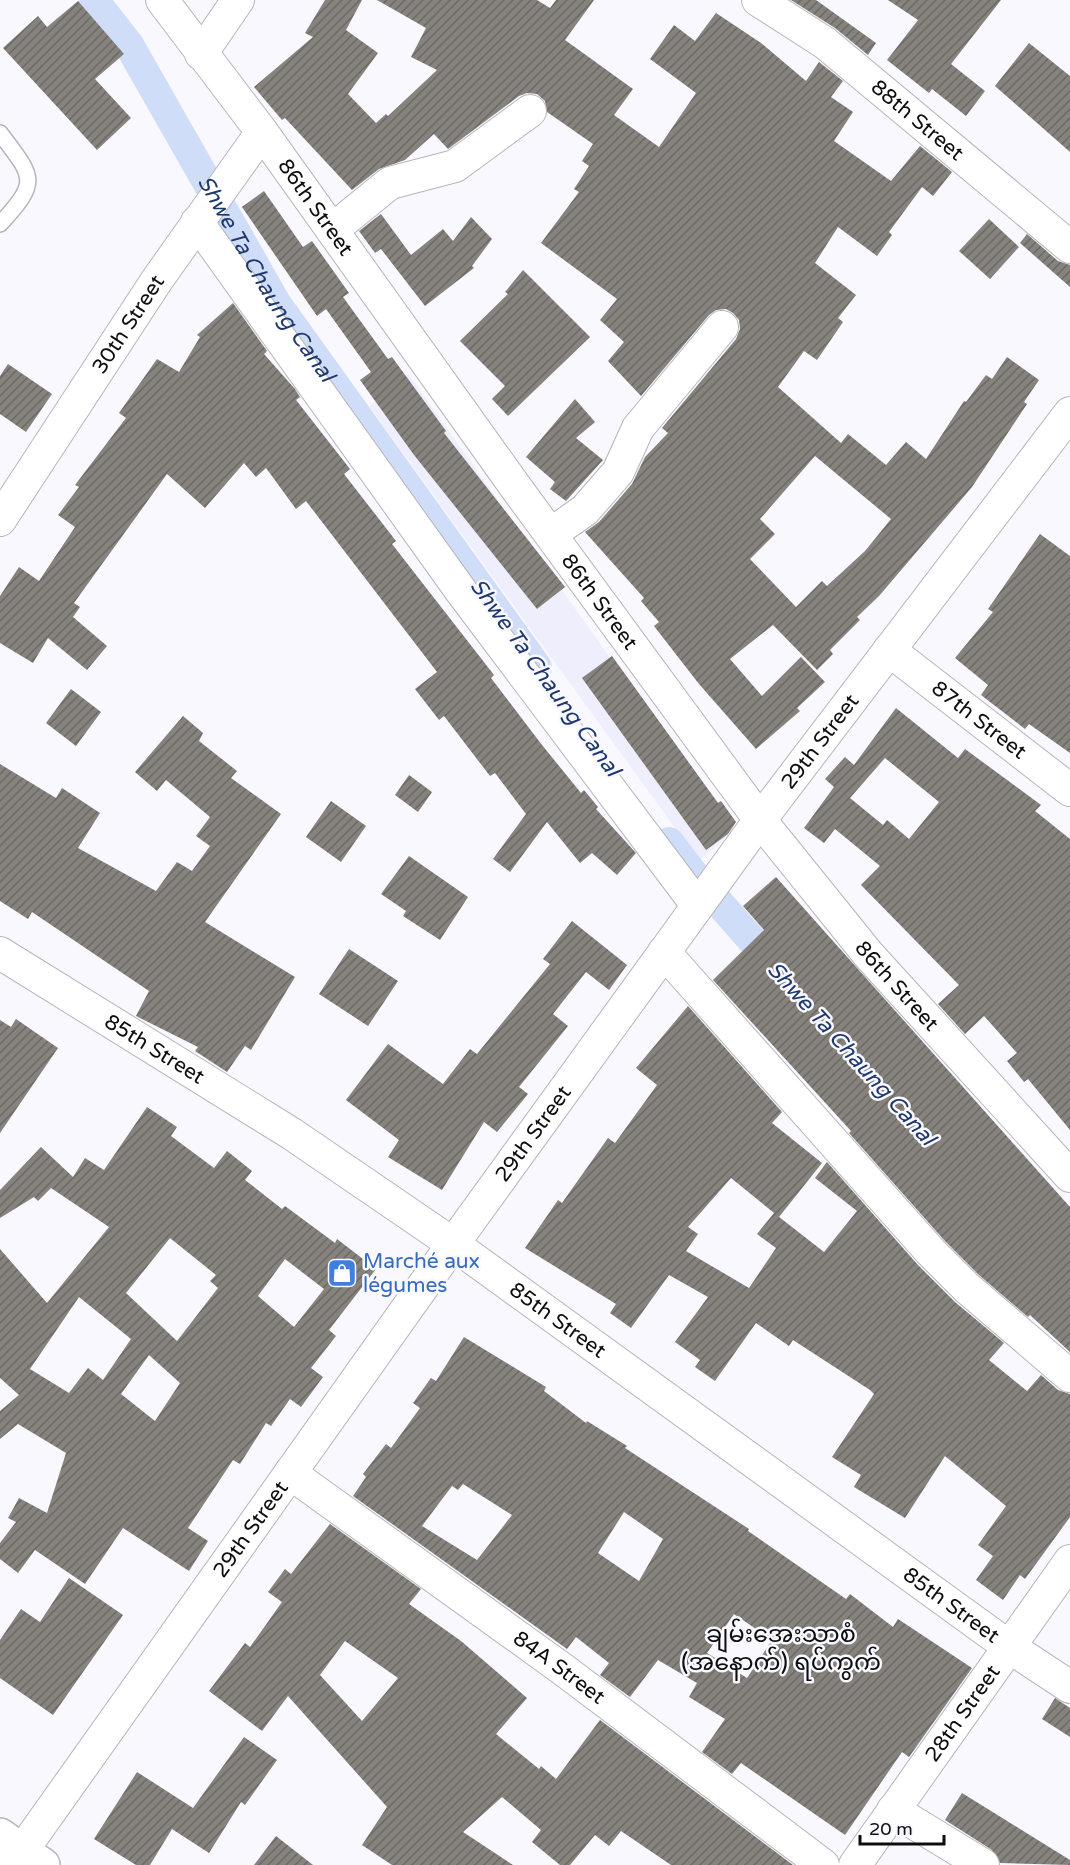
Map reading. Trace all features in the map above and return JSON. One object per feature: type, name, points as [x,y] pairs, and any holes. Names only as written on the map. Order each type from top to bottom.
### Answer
[{"type":"street","name":"86th Street","points":[[162,0],[201,54],[255,141],[332,230],[760,820],[868,954],[1070,1176]]},
{"type":"street","points":[[201,54],[238,0]]},
{"type":"street","name":"88th Street","points":[[762,1],[825,43],[1070,247]]},
{"type":"street","points":[[332,230],[390,183],[455,166],[530,111]]},
{"type":"street","name":"30th Street","points":[[0,520],[99,366],[255,141]]},
{"type":"street","points":[[203,214],[461,591],[698,904]]},
{"type":"street","points":[[551,534],[585,510],[618,472],[638,428],[722,327]]},
{"type":"street","name":"29th Street","points":[[19,1854],[698,904],[1070,413]]},
{"type":"street","name":"87th Street","points":[[889,650],[1070,790]]},
{"type":"street","points":[[664,952],[931,1252],[967,1288],[1070,1376]]},
{"type":"street","name":"85th Street","points":[[0,953],[292,1134],[453,1244],[1008,1646],[1070,1687]]},
{"type":"street","name":"84A Street","points":[[290,1473],[561,1668],[823,1865]]},
{"type":"street","name":"28th Street","points":[[855,1865],[1070,1561]]},
{"type":"street","points":[[894,1810],[983,1865]]},
{"type":"lane","points":[[0,133],[26,167],[29,179],[24,198],[0,224]]},
{"type":"shaded area","points":[[409,375],[733,831],[699,861],[369,406]]},
{"type":"building","points":[[325,0],[362,0],[346,30],[378,53],[348,94],[376,123],[386,114],[388,116],[437,70],[411,57],[426,28],[377,0],[537,0],[550,8],[556,0],[594,0],[565,40],[633,89],[614,115],[659,147],[696,93],[650,59],[674,25],[695,41],[716,13],[761,43],[806,81],[819,62],[843,81],[831,97],[853,112],[834,141],[891,181],[920,146],[952,172],[933,196],[922,187],[889,232],[892,235],[877,256],[838,227],[815,263],[856,295],[838,318],[843,322],[817,360],[804,351],[778,387],[841,443],[848,434],[886,465],[906,442],[926,459],[964,401],[966,402],[986,375],[992,379],[1007,357],[1039,380],[1024,402],[1027,404],[972,487],[879,596],[857,617],[860,620],[830,650],[833,654],[817,670],[773,625],[730,659],[762,696],[801,657],[825,682],[797,708],[800,711],[756,749],[699,684],[654,626],[659,622],[641,601],[644,598],[585,532],[599,522],[632,484],[645,457],[668,433],[662,428],[736,339],[740,329],[739,320],[726,309],[716,310],[709,315],[641,396],[608,361],[624,342],[600,320],[617,299],[541,243],[579,192],[574,189],[589,166],[582,161],[593,144],[547,112],[545,101],[537,94],[527,93],[519,96],[448,149],[434,134],[405,160],[379,169],[352,190],[285,118],[282,120],[254,87],[313,37],[305,33]],"holes":[[[815,456],[891,519],[865,551],[827,586],[822,581],[796,607],[750,559],[775,534],[760,519]]]},
{"type":"building","points":[[791,0],[816,0],[876,43],[868,55],[835,28]]},
{"type":"building","points":[[888,0],[1001,0],[951,64],[985,91],[966,116],[932,89],[929,93],[887,60],[918,20]]},
{"type":"building","points":[[78,1],[124,54],[95,79],[131,118],[97,150],[3,48],[38,16],[47,27]]},
{"type":"building","points":[[1029,43],[1070,76],[1070,152],[995,86]]},
{"type":"building","points":[[264,191],[303,247],[312,241],[349,293],[343,297],[388,359],[392,357],[446,431],[444,433],[565,587],[537,609],[414,455],[360,380],[371,372],[326,309],[317,316],[242,207]]},
{"type":"building","points":[[381,214],[411,255],[443,229],[453,241],[471,217],[492,239],[472,266],[474,268],[425,306],[381,249],[375,253],[359,231]]},
{"type":"building","points":[[989,219],[1019,247],[990,279],[959,251]]},
{"type":"building","points":[[1027,234],[1058,261],[1070,265],[1070,287],[1020,243]]},
{"type":"building","points":[[523,270],[590,337],[508,416],[492,399],[505,386],[460,341],[508,294],[505,292]]},
{"type":"building","points":[[233,303],[267,351],[264,354],[295,389],[300,397],[296,400],[350,469],[344,474],[396,541],[392,544],[494,675],[491,678],[542,745],[581,793],[584,790],[598,807],[596,809],[636,853],[617,875],[592,853],[580,863],[547,822],[510,872],[493,859],[526,814],[495,773],[490,776],[444,716],[439,720],[415,689],[437,672],[306,501],[296,509],[266,468],[256,477],[244,463],[205,508],[167,474],[74,603],[80,607],[73,617],[107,646],[87,670],[48,638],[33,663],[0,643],[0,596],[19,567],[39,581],[75,527],[58,515],[79,487],[75,485],[126,418],[119,413],[157,359],[179,372],[200,337],[197,335]]},
{"type":"building","points":[[8,364],[52,394],[26,432],[0,414],[0,376]]},
{"type":"building","points":[[575,399],[595,422],[576,438],[603,460],[566,501],[550,489],[555,482],[526,457]]},
{"type":"building","points":[[1040,534],[1070,556],[1070,753],[1029,724],[1025,729],[981,695],[988,685],[955,658],[993,612],[988,609]]},
{"type":"building","points":[[612,656],[718,803],[721,801],[736,822],[728,834],[706,850],[582,678]]},
{"type":"building","points":[[71,689],[101,712],[76,746],[46,723]]},
{"type":"building","points":[[896,708],[958,758],[965,749],[1041,805],[1035,811],[1070,839],[1070,1130],[1028,1079],[1024,1082],[1007,1061],[1017,1053],[984,1016],[965,1034],[938,1004],[959,985],[861,885],[880,866],[835,829],[824,843],[804,828],[834,787],[825,779],[845,757],[854,765]],"holes":[[[885,758],[939,802],[909,839],[887,820],[883,825],[850,798]]]},
{"type":"building","points":[[183,716],[203,733],[199,741],[237,771],[231,778],[281,814],[205,922],[295,977],[251,1050],[245,1046],[227,1072],[195,1051],[198,1047],[136,1016],[149,991],[32,912],[28,919],[0,901],[0,764],[56,798],[62,788],[100,813],[78,848],[156,891],[177,862],[192,871],[210,846],[196,836],[210,817],[166,780],[157,791],[135,772]]},
{"type":"building","points":[[409,775],[432,792],[418,812],[395,795]]},
{"type":"building","points":[[331,801],[366,826],[341,862],[306,837]]},
{"type":"building","points":[[409,856],[468,897],[440,940],[403,916],[406,911],[381,894]]},
{"type":"building","points":[[776,877],[1070,1207],[1070,1352],[1030,1315],[1028,1317],[979,1275],[944,1240],[849,1133],[851,1131],[713,980],[764,930],[743,906]]},
{"type":"building","points":[[572,921],[627,965],[609,990],[586,972],[553,1014],[568,1026],[519,1087],[528,1094],[497,1132],[484,1122],[442,1190],[388,1157],[399,1140],[346,1100],[388,1044],[443,1084],[470,1049],[477,1054],[550,964],[543,959]]},
{"type":"building","points":[[349,949],[398,981],[368,1026],[319,994]]},
{"type":"building","points":[[688,1006],[782,1112],[772,1123],[822,1163],[779,1217],[824,1252],[857,1211],[815,1178],[827,1162],[918,1265],[955,1302],[1004,1343],[989,1360],[1027,1391],[1041,1375],[1058,1390],[1070,1394],[1070,1517],[1025,1579],[1020,1575],[1003,1600],[976,1580],[993,1556],[978,1545],[1006,1506],[945,1456],[905,1518],[854,1487],[861,1475],[832,1457],[874,1394],[870,1390],[793,1340],[789,1346],[756,1323],[715,1381],[695,1367],[700,1360],[675,1342],[708,1297],[669,1275],[631,1328],[610,1313],[616,1304],[525,1248],[558,1200],[562,1203],[608,1138],[615,1143],[657,1085],[636,1068]],"holes":[[[731,1178],[776,1214],[774,1213],[757,1234],[776,1248],[749,1288],[686,1251],[698,1234],[688,1227]]]},
{"type":"building","points":[[16,1019],[58,1048],[0,1133],[0,1020],[11,1027]]},
{"type":"building","points":[[147,1107],[177,1127],[171,1136],[214,1168],[227,1151],[252,1171],[245,1180],[282,1209],[285,1206],[335,1243],[337,1239],[376,1269],[329,1330],[336,1336],[311,1368],[323,1377],[301,1407],[290,1399],[271,1426],[266,1423],[240,1464],[233,1460],[188,1528],[208,1541],[189,1571],[123,1528],[85,1584],[35,1550],[18,1573],[0,1559],[0,1543],[16,1522],[8,1518],[19,1498],[47,1513],[66,1453],[18,1424],[0,1439],[0,1411],[19,1395],[0,1378],[0,1249],[47,1303],[109,1227],[51,1188],[38,1201],[34,1197],[0,1218],[0,1190],[41,1147],[73,1177],[85,1158],[104,1170]],"holes":[[[170,1238],[216,1275],[210,1281],[218,1288],[177,1341],[126,1293]],[[285,1259],[324,1289],[294,1327],[258,1296]],[[79,1297],[131,1339],[103,1380],[88,1368],[69,1393],[30,1369]],[[149,1355],[180,1383],[155,1421],[121,1394]]]},
{"type":"building","points":[[464,1337],[546,1387],[544,1391],[586,1423],[587,1421],[627,1446],[625,1448],[749,1529],[748,1531],[846,1599],[850,1594],[893,1627],[898,1619],[972,1668],[909,1757],[902,1752],[845,1835],[741,1763],[732,1774],[702,1752],[725,1719],[689,1697],[697,1683],[658,1660],[630,1697],[600,1675],[609,1663],[576,1637],[567,1649],[353,1496],[366,1477],[363,1474],[386,1444],[391,1448],[420,1408],[413,1403],[431,1378],[436,1381]],"holes":[[[463,1484],[512,1515],[477,1560],[422,1526],[452,1486],[458,1490]],[[624,1512],[663,1539],[639,1581],[598,1553]],[[734,1614],[772,1640],[747,1678],[707,1653]]]},
{"type":"building","points":[[330,1524],[421,1589],[409,1604],[461,1641],[527,1698],[496,1734],[539,1769],[541,1766],[556,1779],[600,1720],[793,1865],[671,1865],[621,1831],[609,1846],[595,1835],[570,1865],[560,1865],[532,1842],[541,1830],[502,1797],[463,1832],[513,1865],[392,1865],[362,1845],[387,1807],[288,1696],[262,1731],[209,1691],[245,1643],[250,1647],[282,1602],[268,1592],[285,1569],[291,1574]],"holes":[[[345,1641],[398,1678],[362,1721],[320,1675]]]},
{"type":"building","points":[[69,1578],[123,1615],[53,1715],[0,1678],[0,1640],[21,1609],[40,1622]]},
{"type":"building","points":[[1055,1698],[1070,1708],[1070,1737],[1042,1719]]},
{"type":"building","points":[[244,1737],[277,1760],[245,1805],[241,1802],[209,1853],[172,1829],[150,1865],[136,1865],[94,1839],[137,1772],[193,1808]]},
{"type":"building","points":[[962,1793],[1070,1860],[1070,1865],[1000,1863],[992,1850],[945,1820]]},
{"type":"building","points":[[276,1836],[313,1865],[254,1865]]},
{"type":"waterway","name":"Shwe Ta Chaung Canal","points":[[94,0],[129,45],[276,303],[537,667]]},
{"type":"waterway","name":"Shwe Ta Chaung Canal","points":[[669,842],[691,871],[780,972]]},
{"type":"place","name":"Marché aux légumes","points":[[342,1273]]},
{"type":"district","name":"ချမ်းအေးသာစံ (အနောက်) ရပ်ကွက်","points":[[781,1648]]}]
